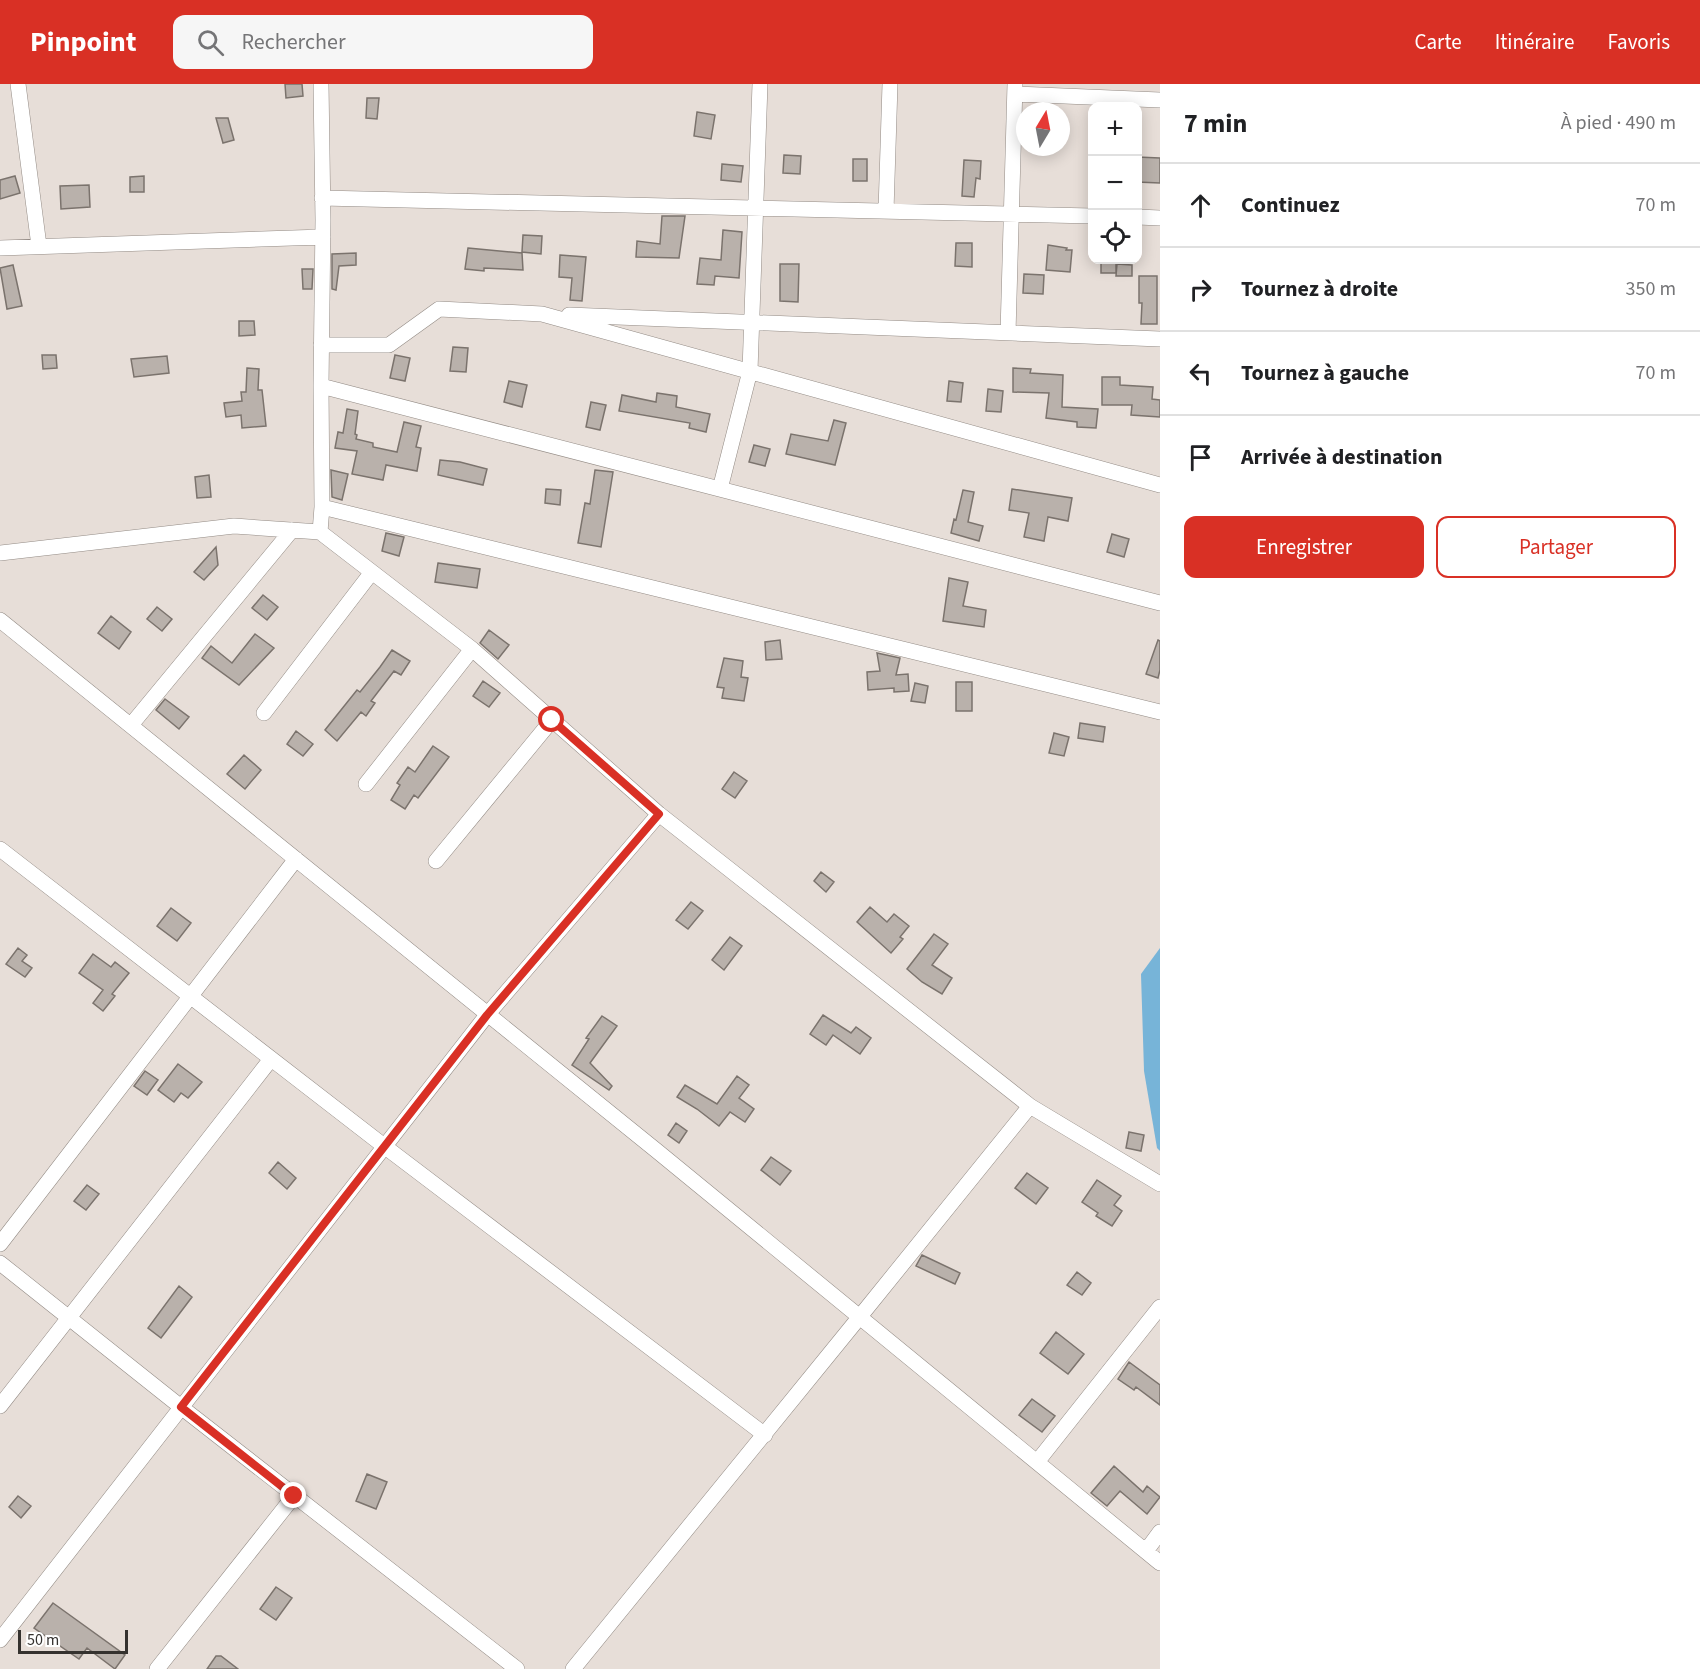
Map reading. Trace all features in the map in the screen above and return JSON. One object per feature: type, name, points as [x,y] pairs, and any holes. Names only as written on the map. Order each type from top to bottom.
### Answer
[{"type":"street","points":[[18,84],[39,246]]},
{"type":"street","points":[[320,532],[323,237],[321,84]]},
{"type":"street","points":[[720,489],[750,371],[760,84]]},
{"type":"street","points":[[886,212],[890,84]]},
{"type":"street","points":[[1008,333],[1015,89],[1160,100]]},
{"type":"street","points":[[322,198],[1088,216]]},
{"type":"street","points":[[1142,217],[1160,218]]},
{"type":"street","points":[[0,248],[323,237]]},
{"type":"street","points":[[321,345],[388,345],[439,309],[1160,339]]},
{"type":"street","points":[[542,314],[1160,485]]},
{"type":"street","points":[[321,386],[1160,603]]},
{"type":"street","points":[[322,507],[1160,712]]},
{"type":"street","points":[[0,553],[234,526],[320,532],[472,649],[659,814],[1030,1106],[1160,1184]]},
{"type":"street","points":[[131,725],[292,530]]},
{"type":"street","points":[[264,713],[372,572]]},
{"type":"street","points":[[0,620],[1160,1563]]},
{"type":"street","points":[[366,784],[472,649]]},
{"type":"street","points":[[436,861],[552,720]]},
{"type":"street","points":[[0,1640],[487,1015],[659,814]]},
{"type":"street","points":[[0,849],[384,1146],[765,1435]]},
{"type":"street","points":[[0,1244],[296,859]]},
{"type":"street","points":[[0,1406],[271,1059]]},
{"type":"street","points":[[573,1669],[1030,1106]]},
{"type":"street","points":[[0,1263],[68,1319],[516,1669]]},
{"type":"street","points":[[1037,1462],[1160,1307]]},
{"type":"street","points":[[157,1669],[294,1496]]},
{"type":"street","points":[[1146,1551],[1160,1532]]},
{"type":"water","points":[[1160,948],[1160,1151],[1157,1148],[1144,1071],[1141,974]]},
{"type":"building","points":[[285,84],[302,84],[303,96],[286,98]]},
{"type":"building","points":[[367,98],[379,98],[377,119],[366,118]]},
{"type":"building","points":[[697,112],[715,115],[711,139],[694,136]]},
{"type":"building","points":[[216,118],[228,118],[234,140],[223,143]]},
{"type":"building","points":[[784,155],[801,156],[800,174],[783,173]]},
{"type":"building","points":[[1142,157],[1160,158],[1160,183],[1142,182]]},
{"type":"building","points":[[853,159],[867,159],[867,181],[853,181]]},
{"type":"building","points":[[964,160],[981,161],[980,179],[976,178],[974,197],[962,196]]},
{"type":"building","points":[[722,164],[743,166],[741,182],[721,180]]},
{"type":"building","points":[[15,176],[20,193],[0,199],[0,180]]},
{"type":"building","points":[[144,176],[144,192],[130,192],[130,177]]},
{"type":"building","points":[[89,185],[90,207],[61,209],[60,186]]},
{"type":"building","points":[[662,216],[685,216],[679,258],[636,257],[637,241],[660,244]]},
{"type":"building","points":[[723,230],[742,232],[739,278],[715,276],[714,285],[697,284],[700,258],[721,260]]},
{"type":"building","points":[[523,235],[542,236],[541,254],[522,252]]},
{"type":"building","points":[[956,243],[972,243],[972,267],[955,266]]},
{"type":"building","points":[[1048,245],[1072,250],[1070,272],[1046,270]]},
{"type":"building","points":[[468,248],[522,253],[523,270],[465,269]]},
{"type":"building","points":[[356,253],[356,265],[339,266],[336,290],[332,289],[332,254]]},
{"type":"building","points":[[560,255],[586,257],[582,301],[570,300],[572,278],[559,277]]},
{"type":"building","points":[[780,264],[799,264],[798,302],[780,301]]},
{"type":"building","points":[[1101,264],[1116,264],[1116,273],[1101,273]]},
{"type":"building","points":[[1117,264],[1132,265],[1132,276],[1116,276]]},
{"type":"building","points":[[13,265],[22,306],[7,309],[0,268]]},
{"type":"building","points":[[302,269],[313,269],[312,289],[303,289]]},
{"type":"building","points":[[1024,274],[1044,275],[1043,294],[1023,293]]},
{"type":"building","points":[[1139,276],[1157,276],[1157,324],[1141,324],[1142,303],[1139,303]]},
{"type":"building","points":[[239,321],[254,321],[255,335],[239,336]]},
{"type":"building","points":[[453,347],[468,348],[466,372],[450,371]]},
{"type":"building","points":[[42,355],[56,355],[57,368],[43,369]]},
{"type":"building","points":[[395,355],[410,358],[405,381],[390,378]]},
{"type":"building","points":[[167,356],[169,373],[134,377],[131,359]]},
{"type":"building","points":[[247,368],[259,369],[258,390],[262,390],[266,426],[242,428],[241,415],[226,417],[224,403],[242,401],[241,392],[246,392]]},
{"type":"building","points":[[1013,368],[1031,369],[1030,373],[1063,375],[1062,407],[1098,409],[1096,428],[1077,427],[1077,422],[1046,418],[1049,393],[1013,392]]},
{"type":"building","points":[[1102,377],[1120,377],[1120,385],[1153,387],[1152,399],[1160,400],[1160,417],[1131,415],[1132,405],[1102,405]]},
{"type":"building","points":[[509,381],[527,385],[522,407],[504,402]]},
{"type":"building","points":[[949,381],[963,383],[961,402],[947,401]]},
{"type":"building","points":[[988,389],[1003,391],[1001,412],[986,411]]},
{"type":"building","points":[[657,393],[677,396],[676,407],[710,414],[706,432],[689,428],[690,423],[619,411],[622,395],[656,402]]},
{"type":"building","points":[[591,402],[606,405],[600,430],[586,427]]},
{"type":"building","points":[[347,409],[358,411],[356,439],[373,443],[373,447],[397,452],[404,422],[421,426],[416,447],[421,448],[417,471],[386,465],[383,480],[352,474],[357,451],[335,448],[338,432],[343,433]]},
{"type":"building","points":[[834,420],[846,423],[835,465],[786,454],[791,434],[828,441]]},
{"type":"building","points":[[754,445],[770,449],[765,466],[749,462]]},
{"type":"building","points":[[440,460],[487,469],[483,485],[438,475]]},
{"type":"building","points":[[331,470],[348,474],[342,500],[332,497]]},
{"type":"building","points":[[595,470],[613,472],[601,547],[578,543],[585,503],[590,504]]},
{"type":"building","points":[[209,475],[211,497],[197,498],[195,477]]},
{"type":"building","points":[[546,489],[561,490],[560,505],[545,503]]},
{"type":"building","points":[[1012,489],[1072,498],[1068,521],[1048,517],[1044,541],[1024,537],[1029,513],[1009,510]]},
{"type":"building","points":[[963,490],[974,492],[968,522],[983,526],[979,541],[951,533]]},
{"type":"building","points":[[386,533],[404,537],[399,556],[382,551]]},
{"type":"building","points":[[1112,534],[1129,539],[1124,557],[1107,552]]},
{"type":"building","points":[[216,547],[218,565],[204,580],[194,572]]},
{"type":"building","points":[[438,563],[480,569],[477,588],[435,582]]},
{"type":"building","points":[[949,578],[968,582],[963,606],[986,610],[984,627],[943,621]]},
{"type":"building","points":[[263,595],[278,607],[267,620],[252,608]]},
{"type":"building","points":[[157,607],[172,619],[162,631],[147,619]]},
{"type":"building","points":[[111,616],[131,632],[119,649],[98,633]]},
{"type":"building","points":[[489,630],[509,645],[498,659],[480,643]]},
{"type":"building","points":[[255,634],[274,648],[239,685],[202,658],[211,646],[232,663]]},
{"type":"building","points":[[780,640],[782,659],[766,660],[765,642]]},
{"type":"building","points":[[1158,640],[1160,641],[1160,670],[1158,678],[1146,674]]},
{"type":"building","points":[[392,650],[410,661],[401,675],[394,671],[371,701],[375,703],[366,716],[361,712],[337,741],[325,730],[357,690],[360,692]]},
{"type":"building","points":[[877,653],[900,658],[896,675],[908,674],[909,691],[894,692],[894,688],[868,690],[867,672],[880,671]]},
{"type":"building","points":[[724,658],[743,661],[741,677],[748,678],[744,701],[722,698],[724,688],[717,687]]},
{"type":"building","points":[[483,681],[500,693],[489,707],[473,696]]},
{"type":"building","points":[[956,682],[972,682],[972,711],[956,711]]},
{"type":"building","points":[[915,683],[928,686],[925,703],[911,701]]},
{"type":"building","points":[[165,699],[189,717],[179,729],[156,710]]},
{"type":"building","points":[[1080,723],[1105,727],[1103,742],[1078,738]]},
{"type":"building","points":[[296,731],[313,744],[303,756],[287,744]]},
{"type":"building","points":[[1054,733],[1069,737],[1064,756],[1049,753]]},
{"type":"building","points":[[433,746],[449,757],[418,798],[414,795],[405,809],[391,800],[400,785],[397,783],[408,767],[415,772]]},
{"type":"building","points":[[244,755],[261,770],[245,789],[227,774]]},
{"type":"building","points":[[734,772],[747,781],[735,798],[722,789]]},
{"type":"building","points":[[821,872],[834,882],[826,892],[814,881]]},
{"type":"building","points":[[691,902],[703,911],[688,929],[676,920]]},
{"type":"building","points":[[870,907],[887,922],[894,914],[909,926],[900,937],[903,939],[891,953],[857,922]]},
{"type":"building","points":[[171,908],[191,923],[177,941],[157,926]]},
{"type":"building","points":[[934,934],[948,944],[932,965],[952,978],[942,994],[922,982],[907,969]]},
{"type":"building","points":[[730,937],[742,946],[724,970],[712,960]]},
{"type":"building","points":[[18,948],[27,955],[22,961],[32,968],[25,977],[6,964]]},
{"type":"building","points":[[93,954],[111,967],[115,962],[129,973],[112,994],[115,996],[103,1011],[93,1003],[103,990],[79,973]]},
{"type":"building","points":[[823,1015],[851,1033],[856,1027],[871,1038],[860,1054],[833,1035],[826,1045],[810,1034]]},
{"type":"building","points":[[602,1016],[617,1026],[590,1063],[612,1086],[609,1090],[572,1065],[589,1039],[586,1038]]},
{"type":"building","points":[[178,1064],[202,1082],[188,1098],[181,1093],[174,1102],[158,1090]]},
{"type":"building","points":[[145,1071],[158,1080],[147,1095],[134,1086]]},
{"type":"building","points":[[737,1076],[749,1085],[739,1098],[754,1109],[745,1122],[730,1112],[719,1126],[677,1097],[685,1085],[717,1104]]},
{"type":"building","points":[[676,1123],[687,1131],[679,1143],[668,1135]]},
{"type":"building","points":[[1129,1132],[1144,1135],[1141,1151],[1126,1148]]},
{"type":"building","points":[[771,1157],[791,1171],[780,1185],[761,1170]]},
{"type":"building","points":[[278,1162],[296,1178],[287,1189],[269,1173]]},
{"type":"building","points":[[1027,1173],[1048,1188],[1036,1204],[1015,1188]]},
{"type":"building","points":[[1097,1180],[1121,1196],[1114,1205],[1122,1211],[1112,1226],[1096,1216],[1098,1213],[1082,1202]]},
{"type":"building","points":[[87,1185],[99,1194],[86,1210],[74,1201]]},
{"type":"building","points":[[922,1255],[960,1273],[955,1284],[916,1266]]},
{"type":"building","points":[[1077,1272],[1091,1283],[1082,1295],[1067,1285]]},
{"type":"building","points":[[179,1286],[192,1297],[161,1338],[148,1328]]},
{"type":"building","points":[[1056,1332],[1084,1354],[1068,1374],[1040,1353]]},
{"type":"building","points":[[1129,1362],[1160,1385],[1160,1405],[1136,1387],[1134,1390],[1118,1379]]},
{"type":"building","points":[[1032,1399],[1055,1416],[1042,1432],[1019,1415]]},
{"type":"building","points":[[1114,1466],[1143,1492],[1147,1486],[1160,1497],[1147,1514],[1120,1491],[1107,1506],[1091,1493]]},
{"type":"building","points":[[367,1474],[387,1482],[376,1509],[356,1501]]},
{"type":"building","points":[[18,1496],[31,1506],[21,1518],[9,1507]]},
{"type":"building","points":[[276,1587],[292,1598],[276,1620],[260,1609]]},
{"type":"building","points":[[53,1603],[125,1655],[115,1669],[87,1648],[79,1659],[34,1628]]},
{"type":"building","points":[[216,1656],[221,1656],[238,1669],[207,1669]]},
{"type":"route","points":[[294,1496],[181,1407],[487,1015],[659,814],[552,720]]}]
